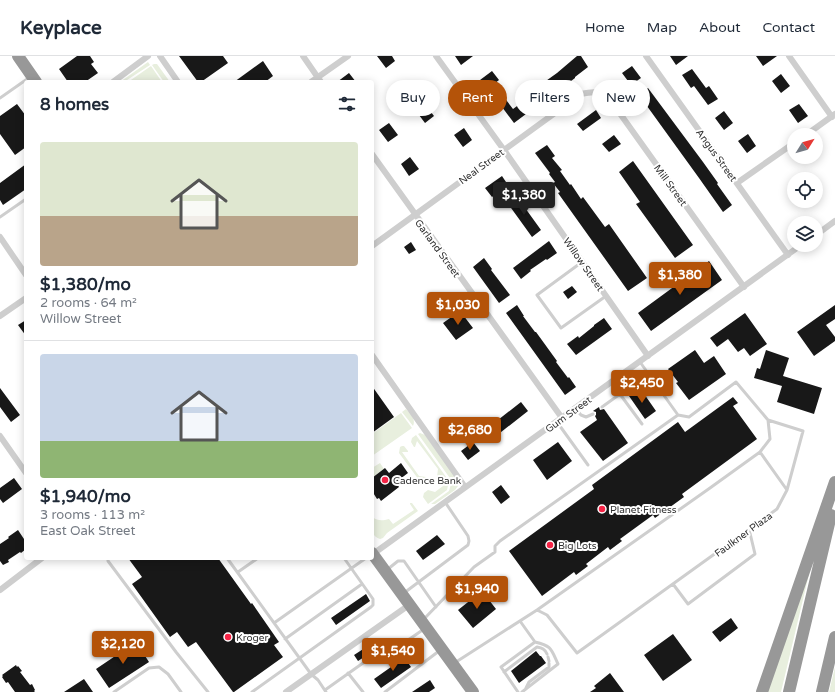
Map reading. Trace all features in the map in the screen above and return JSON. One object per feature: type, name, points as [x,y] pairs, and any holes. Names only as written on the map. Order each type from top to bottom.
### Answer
[{"type":"highway","points":[[18,56],[34,79]]},
{"type":"highway","points":[[762,692],[835,482]]},
{"type":"highway","points":[[789,692],[835,496]]},
{"type":"highway","points":[[374,558],[385,571],[473,692]]},
{"type":"highway","points":[[822,692],[835,637]]},
{"type":"street","points":[[116,80],[148,56]]},
{"type":"street","points":[[160,56],[177,80]]},
{"type":"street","points":[[303,56],[319,80],[348,56]]},
{"type":"street","name":"Willow Street","points":[[436,56],[504,150],[648,356]]},
{"type":"street","name":"Angus Street","points":[[646,56],[788,255]]},
{"type":"street","points":[[789,56],[834,116],[816,128]]},
{"type":"street","name":"Neal Street","points":[[374,245],[581,94],[592,91]]},
{"type":"street","name":"Mill Street","points":[[622,116],[744,286]]},
{"type":"street","points":[[737,183],[787,148]]},
{"type":"street","name":"Garland Street","points":[[374,157],[559,420]]},
{"type":"street","points":[[823,229],[835,221]]},
{"type":"street","points":[[0,237],[24,272]]},
{"type":"street","name":"Gum Street","points":[[374,553],[792,252]]},
{"type":"street","points":[[0,316],[24,299]]},
{"type":"street","points":[[374,359],[465,487]]},
{"type":"street","points":[[0,436],[24,470]]},
{"type":"street","points":[[0,590],[39,560]]},
{"type":"street","points":[[286,692],[409,605]]},
{"type":"lane","points":[[0,98],[24,85]]},
{"type":"lane","points":[[0,217],[24,200]]},
{"type":"lane","points":[[582,262],[537,295],[561,328],[606,296]]},
{"type":"lane","points":[[453,664],[537,610],[716,485],[760,452],[770,439],[768,420],[736,382],[689,417],[678,415],[640,361]]},
{"type":"lane","points":[[611,382],[642,424]]},
{"type":"lane","points":[[602,407],[620,394]]},
{"type":"lane","points":[[575,408],[581,415],[586,417],[593,414]]},
{"type":"lane","points":[[229,560],[299,658],[326,691],[348,673],[394,641],[406,641],[411,638],[424,625],[436,607],[474,567],[495,552],[496,546],[500,541],[678,415]]},
{"type":"lane","points":[[559,420],[588,465]]},
{"type":"lane","name":"Faulkner Plaza","points":[[537,610],[547,615],[577,653],[777,509],[787,490],[803,431],[768,420]]},
{"type":"lane","points":[[760,452],[787,490]]},
{"type":"lane","points":[[402,595],[468,545],[468,536],[445,502]]},
{"type":"lane","points":[[673,584],[688,604],[755,554],[749,529]]},
{"type":"lane","points":[[108,560],[176,652],[208,692]]},
{"type":"lane","points":[[238,572],[255,560]]},
{"type":"lane","points":[[252,692],[372,607],[373,599],[345,560]]},
{"type":"lane","points":[[274,623],[363,560]]},
{"type":"lane","points":[[385,571],[398,561],[404,561],[436,607]]},
{"type":"lane","points":[[285,639],[362,584]]},
{"type":"lane","points":[[520,621],[535,642],[547,645],[553,652],[558,664],[522,692]]},
{"type":"lane","points":[[406,641],[423,663]]},
{"type":"lane","points":[[518,692],[500,667],[535,642]]},
{"type":"lane","points":[[504,672],[537,647],[546,650],[549,667],[529,682],[525,689]]},
{"type":"lane","points":[[385,692],[442,649]]},
{"type":"lane","points":[[114,692],[149,668],[159,667],[168,674],[181,692]]},
{"type":"lane","points":[[348,673],[364,692]]},
{"type":"green space","points":[[148,62],[150,65],[127,80],[123,80]]},
{"type":"green space","points":[[157,64],[169,80],[163,80],[152,65]]},
{"type":"green space","points":[[151,66],[161,80],[131,80]]},
{"type":"green space","points":[[406,409],[413,419],[413,426],[402,412]]},
{"type":"green space","points":[[401,413],[412,428],[374,455],[374,433]]},
{"type":"green space","points":[[420,433],[425,435],[457,479],[458,486],[455,490],[435,504],[431,504],[449,491],[452,481],[418,434]]},
{"type":"green space","points":[[416,435],[449,481],[447,490],[428,504],[423,497],[424,493],[428,490],[435,492],[447,483],[438,480],[438,469],[417,441],[414,447],[411,442],[412,438]]},
{"type":"green space","points":[[404,446],[408,452],[402,452],[419,476],[426,477],[428,479],[426,482],[421,482],[419,480],[399,453],[400,447]]},
{"type":"green space","points":[[380,463],[384,469],[374,476],[374,467]]},
{"type":"green space","points":[[412,503],[418,511],[387,533],[383,538],[380,539],[375,536],[374,518],[380,520],[389,519],[393,524],[414,510],[410,504]]},
{"type":"green space","points":[[810,570],[781,692],[765,692]]},
{"type":"green space","points":[[835,667],[835,692],[829,692]]},
{"type":"building","points":[[77,56],[90,56],[94,62],[91,64],[98,73],[88,80],[67,80],[59,69]]},
{"type":"building","points":[[179,56],[223,56],[228,63],[204,80],[197,80]]},
{"type":"building","points":[[377,56],[392,56],[395,61],[386,68]]},
{"type":"building","points":[[455,56],[473,56],[461,65]]},
{"type":"building","points":[[577,56],[581,56],[588,67],[572,80],[547,80]]},
{"type":"building","points":[[670,56],[688,56],[676,65]]},
{"type":"building","points":[[756,56],[777,56],[763,66]]},
{"type":"building","points":[[263,61],[273,76],[268,80],[237,80]]},
{"type":"building","points":[[632,66],[641,78],[638,80],[627,80],[622,73]]},
{"type":"building","points":[[692,69],[706,88],[709,86],[718,99],[708,105],[694,86],[691,88],[682,75]]},
{"type":"building","points":[[492,71],[499,80],[480,80]]},
{"type":"building","points":[[349,73],[354,80],[340,80]]},
{"type":"building","points":[[781,74],[790,86],[781,93],[772,81]]},
{"type":"building","points":[[650,91],[703,162],[732,205],[723,212],[650,110]]},
{"type":"building","points":[[507,101],[513,109],[515,108],[515,116],[523,116],[514,123],[507,114]]},
{"type":"building","points":[[17,104],[24,113],[24,148],[15,155],[0,134],[0,116]]},
{"type":"building","points":[[799,104],[808,116],[798,123],[789,110]]},
{"type":"building","points":[[724,111],[733,123],[724,130],[715,118]]},
{"type":"building","points":[[592,113],[592,116],[600,116],[601,118],[583,131],[577,124]]},
{"type":"building","points":[[420,116],[434,116],[425,123]]},
{"type":"building","points":[[389,123],[398,135],[388,142],[379,130]]},
{"type":"building","points":[[464,128],[472,140],[463,147],[454,135]]},
{"type":"building","points":[[748,134],[756,146],[747,153],[738,141]]},
{"type":"building","points":[[614,135],[621,144],[609,152],[602,144]]},
{"type":"building","points":[[547,145],[555,156],[552,158],[562,170],[560,171],[570,185],[571,184],[581,199],[583,197],[605,227],[609,224],[647,278],[628,291],[558,193],[560,192],[553,183],[555,182],[549,174],[550,173],[535,153]]},
{"type":"building","points":[[410,157],[419,169],[409,176],[401,164]]},
{"type":"building","points":[[633,161],[693,245],[675,258],[636,204],[640,202],[619,172]]},
{"type":"building","points":[[24,165],[24,190],[3,205],[0,200],[0,183]]},
{"type":"building","points":[[502,176],[508,185],[492,197],[485,188]]},
{"type":"building","points":[[515,194],[541,230],[532,237],[506,201]]},
{"type":"building","points":[[549,241],[557,253],[530,270],[531,271],[521,279],[513,268]]},
{"type":"building","points":[[411,242],[416,250],[409,254],[404,247]]},
{"type":"building","points":[[484,258],[510,295],[499,303],[473,267]]},
{"type":"building","points":[[709,261],[722,280],[651,331],[638,313]]},
{"type":"building","points":[[572,286],[577,292],[568,299],[563,292]]},
{"type":"building","points":[[517,305],[523,316],[557,361],[556,362],[576,387],[565,395],[506,313]]},
{"type":"building","points":[[835,305],[835,319],[826,325],[835,337],[835,341],[814,356],[797,332]]},
{"type":"building","points":[[460,311],[473,328],[456,340],[443,323]]},
{"type":"building","points":[[745,313],[767,344],[750,356],[744,348],[738,352],[728,339],[717,347],[710,338]]},
{"type":"building","points":[[604,318],[612,329],[576,355],[567,344],[578,336],[579,338]]},
{"type":"building","points":[[24,321],[24,333],[18,325]]},
{"type":"building","points":[[695,350],[704,363],[714,356],[726,374],[689,400],[676,383],[678,382],[668,369]]},
{"type":"building","points":[[766,350],[789,358],[783,376],[822,388],[814,414],[777,402],[782,386],[754,378],[757,368],[760,369]]},
{"type":"building","points":[[0,388],[20,415],[11,422],[0,407]]},
{"type":"building","points":[[640,388],[656,411],[645,419],[629,396]]},
{"type":"building","points":[[374,389],[394,417],[374,432]]},
{"type":"building","points":[[733,397],[738,403],[733,406],[757,439],[682,494],[684,497],[655,518],[653,515],[620,539],[622,541],[610,550],[608,547],[586,564],[588,566],[576,575],[574,572],[542,596],[509,551],[594,489],[592,485],[678,422],[685,432]]},
{"type":"building","points":[[521,402],[528,411],[496,436],[489,427]]},
{"type":"building","points":[[599,407],[600,410],[604,409],[628,443],[603,461],[580,432],[597,420],[595,416],[596,412],[593,411]]},
{"type":"building","points":[[473,442],[480,451],[468,460],[461,451]]},
{"type":"building","points":[[558,442],[572,461],[547,480],[533,460]]},
{"type":"building","name":"Cadence Bank","points":[[401,463],[408,473],[396,482],[399,487],[381,501],[379,498],[377,499],[374,494],[374,476],[385,468],[389,473]]},
{"type":"building","points":[[14,478],[22,489],[3,503],[0,499],[0,488]]},
{"type":"building","points":[[501,485],[510,497],[501,504],[492,492]]},
{"type":"building","points":[[18,530],[24,539],[24,551],[8,560],[9,562],[3,565],[0,561],[0,544],[9,538],[8,537]]},
{"type":"building","points":[[437,535],[445,544],[423,560],[416,551]]},
{"type":"building","points":[[129,560],[219,560],[279,642],[274,645],[283,657],[233,692],[196,642],[188,647],[177,632],[170,637],[132,584],[142,577]]},
{"type":"building","points":[[482,591],[496,609],[473,628],[458,610]]},
{"type":"building","points":[[366,594],[370,601],[336,625],[331,618]]},
{"type":"building","points":[[731,618],[738,628],[720,642],[712,632]]},
{"type":"building","points":[[673,634],[692,660],[663,681],[644,655]]},
{"type":"building","points":[[136,642],[149,662],[109,688],[96,669]]},
{"type":"building","points":[[371,644],[375,650],[358,661],[354,655]]},
{"type":"building","points":[[536,651],[546,663],[519,683],[511,671]]},
{"type":"building","points":[[404,657],[411,667],[381,688],[374,679],[391,667],[390,665]]},
{"type":"building","points":[[16,665],[22,671],[20,672],[30,685],[32,684],[35,692],[15,692],[8,682],[6,683],[2,675]]},
{"type":"building","points":[[610,673],[624,692],[590,692],[596,688],[594,686]]},
{"type":"building","points":[[84,679],[93,692],[64,692]]},
{"type":"building","points":[[430,680],[435,688],[429,692],[412,692]]},
{"type":"place","name":"Cadence Bank","points":[[385,480]]},
{"type":"place","name":"Planet Fitness","points":[[602,509]]},
{"type":"place","name":"Big Lots","points":[[550,545]]},
{"type":"place","name":"Kroger","points":[[228,637]]}]
